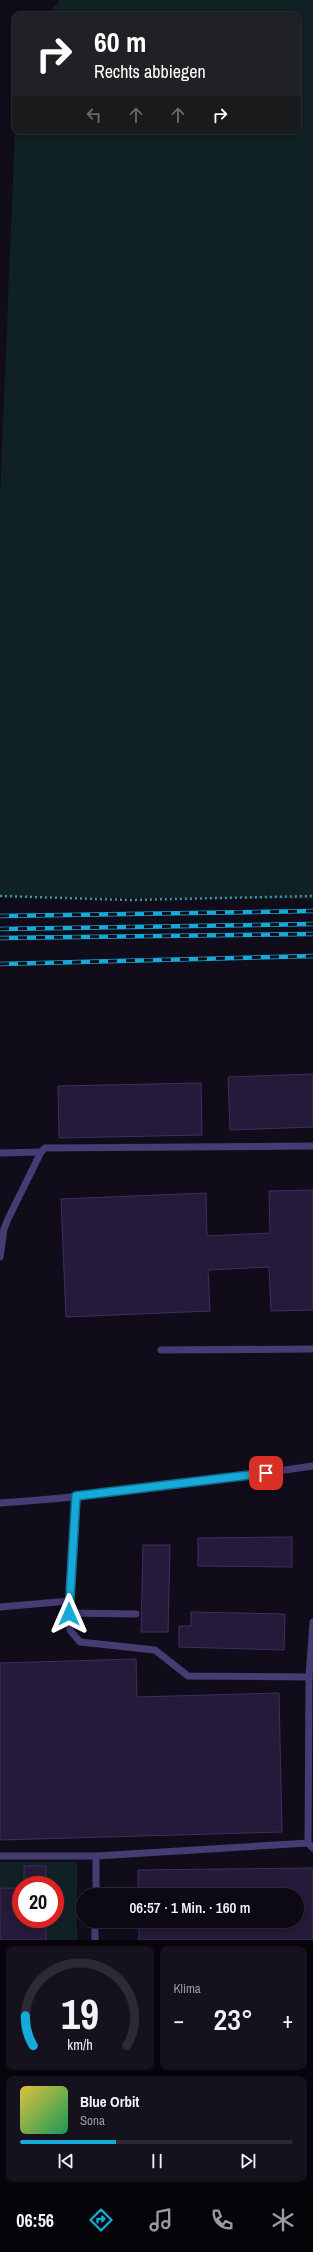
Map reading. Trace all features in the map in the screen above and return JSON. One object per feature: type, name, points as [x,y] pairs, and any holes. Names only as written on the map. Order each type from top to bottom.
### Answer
[{"type":"lane","points":[[0,1153],[41,1152],[50,1147],[313,1146]]},
{"type":"lane","points":[[0,1257],[4,1229],[41,1152]]},
{"type":"lane","points":[[160,1350],[313,1349]]},
{"type":"lane","points":[[0,1503],[76,1496],[313,1466]]},
{"type":"lane","points":[[76,1496],[69,1614],[70,1630],[80,1642],[155,1650],[188,1676],[309,1677]]},
{"type":"lane","points":[[0,1607],[69,1601]]},
{"type":"lane","points":[[69,1614],[136,1614]]},
{"type":"lane","points":[[0,1856],[96,1856],[310,1846],[309,1677],[313,1622]]},
{"type":"lane","points":[[96,1856],[96,1888]]},
{"type":"lane","points":[[95,1940],[96,1928]]},
{"type":"path","points":[[0,896],[130,900],[313,896]]},
{"type":"shaded area","points":[[60,0],[313,0],[313,899],[0,897],[0,497],[15,134],[301,134],[301,12],[50,12]]},
{"type":"shaded area","points":[[0,1862],[77,1862],[77,1940],[0,1940]]},
{"type":"building","points":[[313,1074],[313,1127],[230,1130],[228,1077]]},
{"type":"building","points":[[201,1083],[202,1135],[59,1138],[58,1086]]},
{"type":"building","points":[[313,1190],[313,1310],[271,1311],[269,1267],[208,1270],[210,1311],[66,1317],[61,1199],[206,1193],[207,1236],[270,1233],[269,1191]]},
{"type":"building","points":[[292,1537],[292,1567],[198,1566],[198,1538]]},
{"type":"building","points":[[143,1545],[170,1545],[168,1632],[141,1632]]},
{"type":"building","points":[[191,1612],[285,1614],[284,1650],[179,1647],[179,1626],[191,1626]]},
{"type":"building","points":[[136,1659],[137,1697],[279,1693],[282,1832],[0,1840],[0,1663]]},
{"type":"building","points":[[24,1866],[46,1866],[46,1876],[24,1876]]},
{"type":"building","points":[[313,1868],[313,1940],[139,1940],[139,1928],[304,1928],[304,1888],[138,1888],[138,1870]]},
{"type":"building","points":[[0,1888],[12,1888],[12,1928],[46,1928],[46,1940],[0,1940]]},
{"type":"railway","points":[[0,916],[313,911]]},
{"type":"railway","points":[[0,929],[313,924]]},
{"type":"railway","points":[[0,938],[313,934]]},
{"type":"railway","points":[[0,964],[313,956]]},
{"type":"route","points":[[69,1614],[76,1496],[204,1482],[266,1473]]}]
